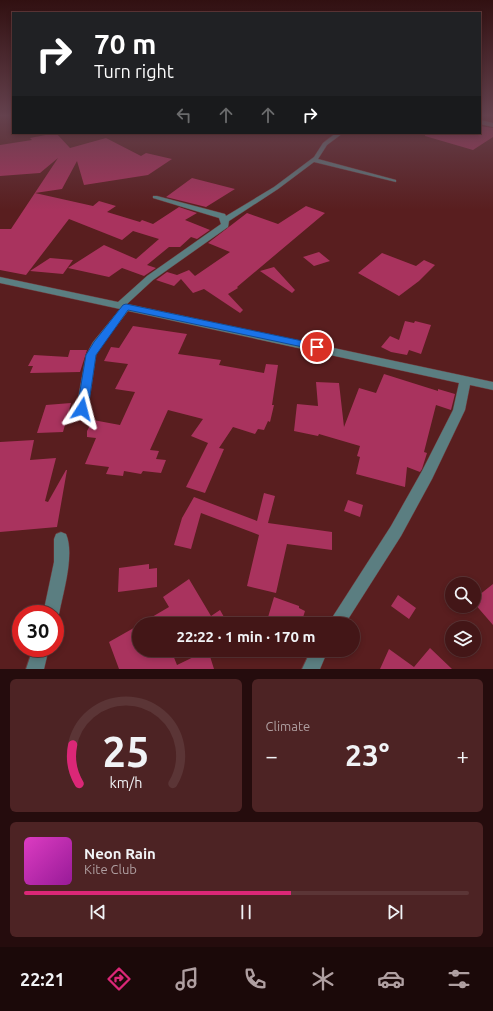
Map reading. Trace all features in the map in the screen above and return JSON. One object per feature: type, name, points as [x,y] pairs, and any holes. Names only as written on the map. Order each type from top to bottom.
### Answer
[{"type":"street","points":[[82,409],[91,355],[123,306],[150,278],[225,225],[225,220],[276,188],[313,160],[323,147]]},
{"type":"street","points":[[313,160],[394,181]]},
{"type":"street","points":[[155,197],[211,212],[222,216],[225,220]]},
{"type":"street","points":[[0,280],[493,386]]},
{"type":"street","points":[[341,617],[396,531],[427,475],[459,410],[465,380]]},
{"type":"street","points":[[53,605],[61,562],[61,540]]},
{"type":"street","points":[[35,669],[38,657]]},
{"type":"street","points":[[311,669],[317,657]]},
{"type":"building","points":[[0,147],[124,147],[141,156],[146,153],[172,159],[148,175],[84,185],[77,161],[62,189],[35,193],[93,206],[99,201],[116,206],[107,212],[140,222],[142,220],[153,224],[179,207],[197,213],[185,220],[210,230],[197,239],[191,237],[180,247],[169,247],[147,265],[156,268],[144,276],[122,268],[109,277],[68,268],[104,245],[136,259],[159,239],[133,231],[122,240],[69,219],[26,275],[0,270],[0,229],[11,229],[58,158],[40,173],[0,176]]},
{"type":"building","points":[[463,147],[477,147],[473,150]]},
{"type":"building","points":[[192,178],[235,189],[206,207],[166,197]]},
{"type":"building","points":[[306,206],[325,213],[237,287],[238,288],[228,294],[243,310],[240,313],[204,289],[193,293],[181,279],[174,286],[156,280],[167,272],[177,275],[189,270],[195,276],[230,252],[208,243],[247,213],[278,224]]},
{"type":"building","points":[[319,252],[330,261],[314,266],[303,257]]},
{"type":"building","points":[[382,253],[416,266],[424,260],[435,265],[419,281],[399,296],[358,273]]},
{"type":"building","points":[[50,258],[73,260],[63,274],[30,271]]},
{"type":"building","points":[[274,267],[295,290],[292,293],[260,271]]},
{"type":"building","points":[[405,321],[414,323],[415,321],[431,325],[421,354],[409,350],[407,355],[391,352],[381,347],[390,336],[399,340]]},
{"type":"building","points":[[133,326],[187,334],[178,354],[221,360],[219,365],[264,373],[266,364],[278,365],[272,405],[274,405],[270,422],[268,421],[264,430],[258,429],[255,434],[233,427],[219,448],[224,449],[205,493],[186,487],[208,443],[191,436],[203,419],[168,410],[150,450],[159,451],[156,459],[166,460],[161,473],[143,471],[141,474],[124,471],[123,476],[106,474],[109,467],[85,464],[96,438],[87,437],[87,431],[93,420],[120,425],[135,392],[115,389],[128,364],[104,361],[111,347],[119,348]]},
{"type":"building","points":[[70,350],[87,350],[80,372],[30,373],[33,366],[28,366],[34,355],[68,357]]},
{"type":"building","points":[[384,374],[438,391],[438,389],[455,394],[451,410],[436,405],[424,452],[427,453],[422,469],[420,472],[407,467],[405,487],[356,474],[360,457],[357,456],[360,446],[319,434],[318,436],[294,431],[297,404],[318,406],[316,382],[339,383],[344,427],[359,388],[376,393]]},
{"type":"building","points":[[71,403],[63,432],[37,433],[46,405]]},
{"type":"building","points":[[34,440],[30,460],[56,458],[45,501],[48,502],[67,470],[57,527],[0,532],[0,442]]},
{"type":"building","points":[[264,493],[275,496],[268,523],[332,532],[332,550],[287,544],[276,593],[247,586],[259,535],[201,513],[191,549],[174,545],[182,518],[194,497],[257,521]]},
{"type":"building","points":[[348,500],[363,505],[360,517],[344,511]]},
{"type":"building","points":[[149,564],[149,569],[157,568],[157,587],[118,592],[119,568]]},
{"type":"building","points":[[189,579],[211,616],[220,610],[224,617],[152,617],[169,607],[163,597]]},
{"type":"building","points":[[493,584],[493,625],[481,611],[481,593]]},
{"type":"building","points":[[398,595],[416,608],[409,619],[391,606]]},
{"type":"building","points":[[274,597],[299,606],[299,608],[305,611],[303,617],[268,617]]},
{"type":"building","points":[[132,629],[132,657],[174,657],[177,665],[194,657],[210,657],[214,669],[119,669],[109,642]]},
{"type":"building","points":[[430,648],[452,669],[380,669],[389,649],[414,667]]},
{"type":"route","points":[[82,409],[91,355],[97,344],[126,307],[317,347]]}]
